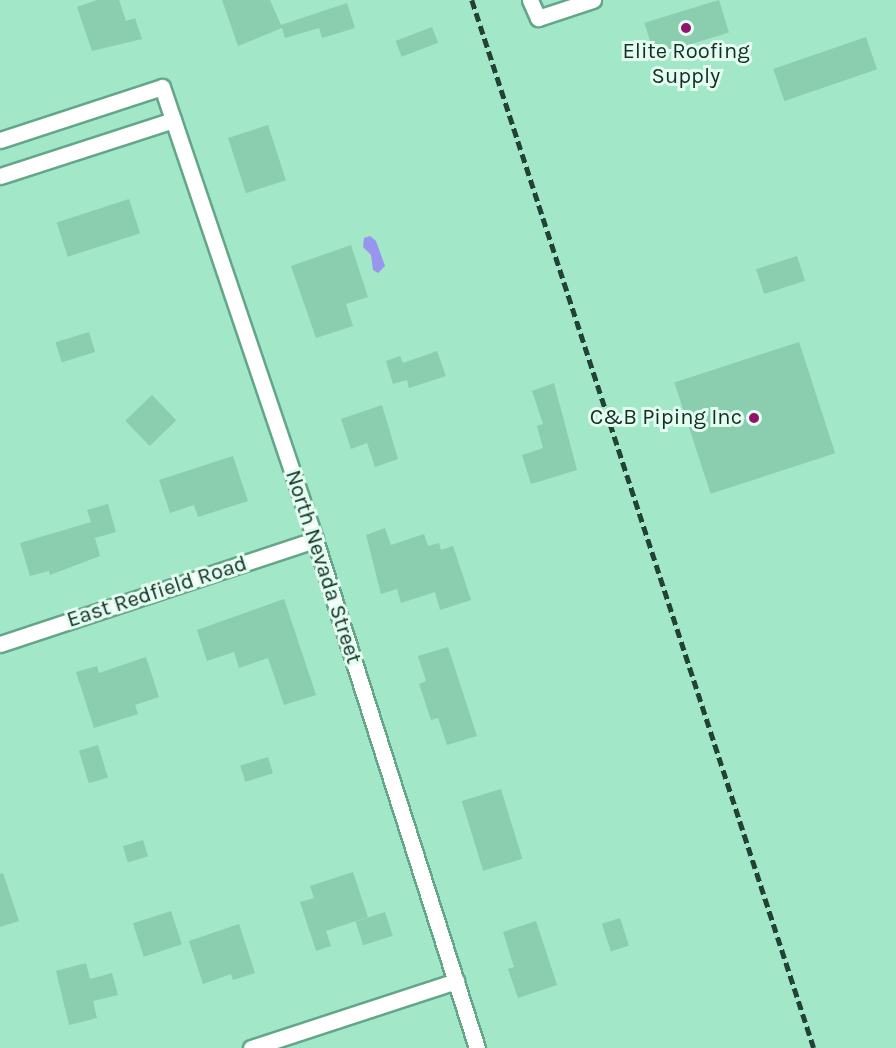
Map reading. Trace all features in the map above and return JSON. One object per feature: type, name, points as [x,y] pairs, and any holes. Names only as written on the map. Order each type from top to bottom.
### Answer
[{"type":"street","points":[[530,0],[538,18],[593,0]]},
{"type":"street","name":"North Nevada Street","points":[[0,140],[162,87],[315,540],[477,1048]]},
{"type":"street","points":[[0,176],[173,120]]},
{"type":"street","name":"East Redfield Road","points":[[0,644],[315,540]]},
{"type":"street","points":[[251,1048],[456,981]]},
{"type":"shaded area","points":[[370,236],[376,241],[385,266],[378,273],[373,270],[371,255],[363,247],[364,238]]},
{"type":"building","points":[[97,0],[119,0],[126,21],[135,18],[142,39],[92,51],[77,7]]},
{"type":"building","points":[[222,0],[270,0],[281,25],[347,3],[355,28],[322,38],[319,28],[285,38],[282,28],[238,46]]},
{"type":"building","name":"Elite Roofing Supply","points":[[719,0],[729,33],[654,55],[644,23]]},
{"type":"building","points":[[432,27],[438,43],[402,57],[396,41]]},
{"type":"building","points":[[866,37],[877,69],[784,101],[773,69]]},
{"type":"building","points":[[268,125],[286,180],[246,193],[228,138]]},
{"type":"building","points":[[129,199],[140,233],[68,257],[57,222]]},
{"type":"building","points":[[351,245],[368,297],[346,304],[353,326],[316,338],[291,266]]},
{"type":"building","points":[[797,256],[805,281],[764,294],[756,269]]},
{"type":"building","points":[[89,332],[95,352],[62,362],[56,342]]},
{"type":"building","name":"C&B Piping Inc","points":[[799,342],[835,453],[711,494],[674,382]]},
{"type":"building","points":[[437,351],[446,376],[409,388],[407,380],[393,384],[386,361],[400,356],[403,363]]},
{"type":"building","points":[[554,383],[577,470],[531,484],[522,455],[543,448],[537,426],[543,424],[532,391]]},
{"type":"building","points":[[152,395],[176,420],[150,446],[125,421]]},
{"type":"building","points":[[382,405],[398,459],[375,467],[367,443],[351,449],[341,419]]},
{"type":"building","points":[[233,456],[248,501],[198,517],[194,505],[170,513],[159,480]]},
{"type":"building","points":[[108,504],[116,532],[95,538],[100,556],[50,575],[49,571],[30,576],[20,543],[91,522],[87,510]]},
{"type":"building","points":[[385,528],[391,545],[424,534],[428,546],[439,543],[441,550],[453,546],[471,600],[440,610],[435,592],[401,603],[397,589],[381,594],[366,535]]},
{"type":"building","points":[[284,599],[316,695],[284,705],[268,658],[239,668],[234,652],[207,661],[197,630]]},
{"type":"building","points":[[448,647],[477,736],[447,745],[438,718],[431,720],[419,684],[426,681],[418,656]]},
{"type":"building","points":[[146,657],[159,697],[135,705],[138,714],[94,728],[76,672],[97,666],[99,673]]},
{"type":"building","points":[[98,745],[108,778],[89,783],[79,751]]},
{"type":"building","points":[[268,757],[273,773],[245,782],[240,765]]},
{"type":"building","points":[[501,789],[522,859],[483,871],[462,801]]},
{"type":"building","points":[[143,840],[148,856],[128,862],[123,846]]},
{"type":"building","points":[[353,872],[368,917],[326,931],[331,946],[316,951],[300,902],[314,898],[310,886]]},
{"type":"building","points":[[3,873],[19,921],[0,927],[0,874]]},
{"type":"building","points":[[171,911],[182,944],[144,957],[133,923]]},
{"type":"building","points":[[385,912],[393,936],[363,945],[356,922]]},
{"type":"building","points":[[620,918],[629,946],[611,951],[602,924]]},
{"type":"building","points":[[536,921],[557,985],[518,998],[508,969],[514,967],[503,932]]},
{"type":"building","points":[[239,924],[255,973],[233,980],[231,974],[203,984],[189,941]]},
{"type":"building","points":[[86,963],[90,979],[112,973],[118,995],[93,1001],[97,1018],[69,1025],[56,971]]},
{"type":"railway","points":[[472,0],[814,1048]]},
{"type":"place","name":"Elite Roofing Supply","points":[[686,28]]},
{"type":"place","name":"C&B Piping Inc","points":[[754,418]]}]
